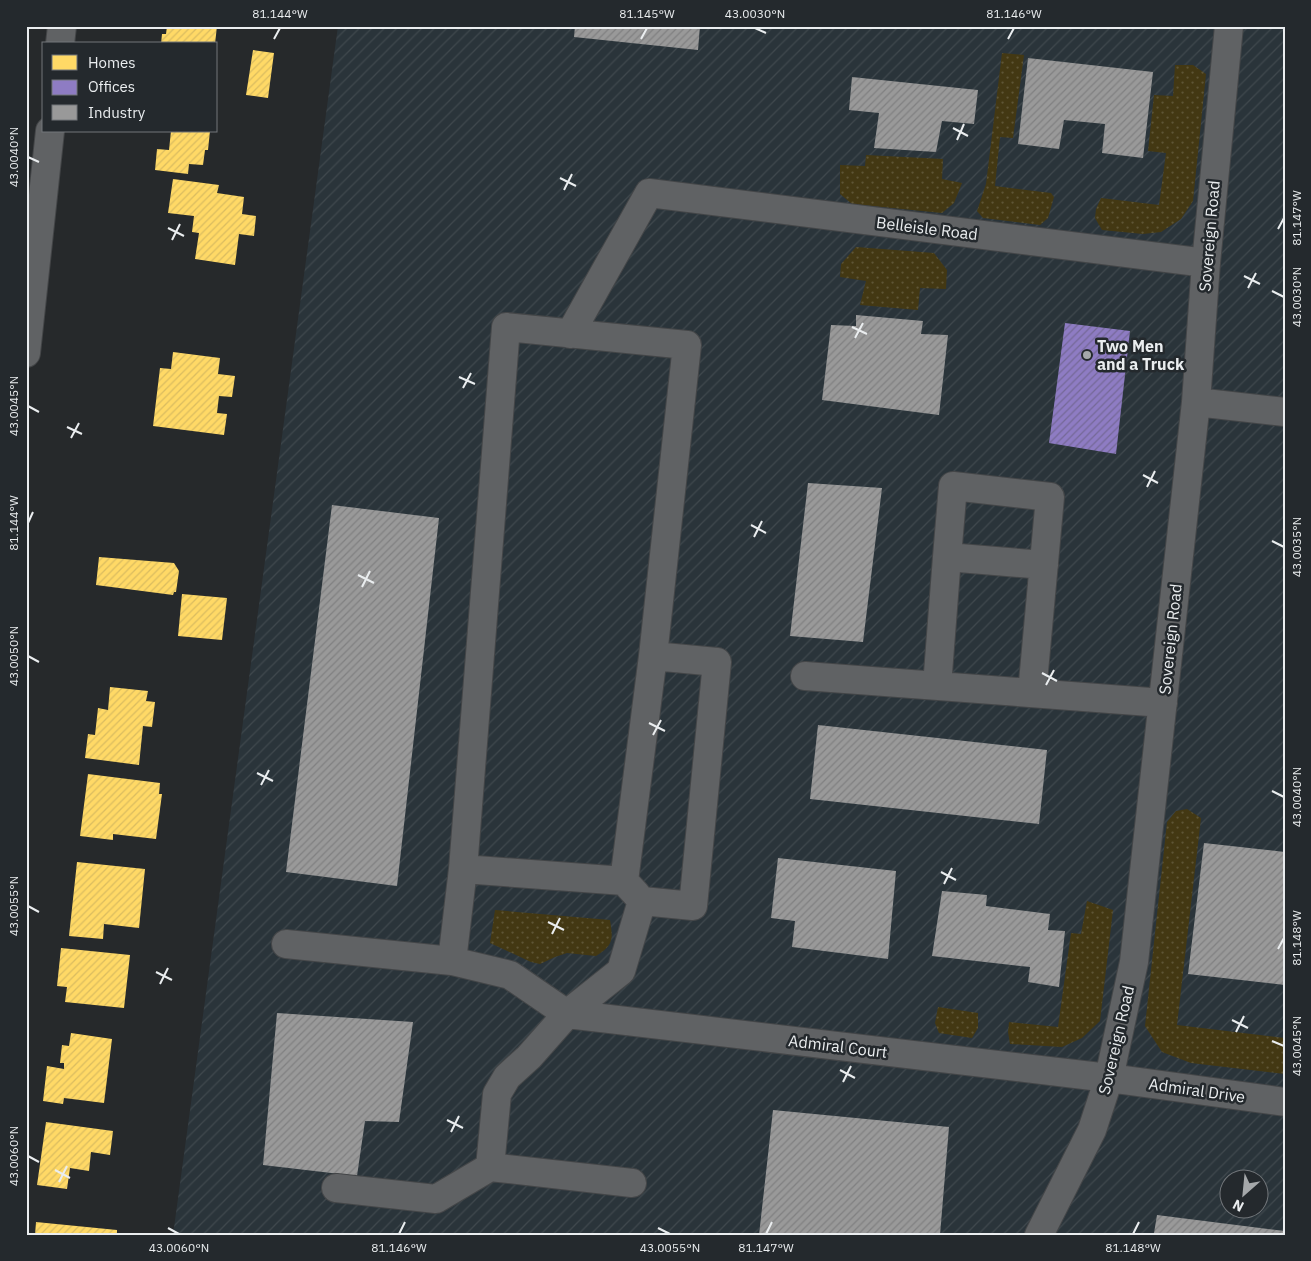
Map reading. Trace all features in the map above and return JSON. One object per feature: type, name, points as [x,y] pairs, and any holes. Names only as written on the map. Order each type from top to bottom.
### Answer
[{"type":"street","points":[[60,42],[62,26]]},
{"type":"street","name":"Sovereign Road","points":[[1039,1235],[1092,1130],[1109,1078],[1134,962],[1196,402],[1206,263],[1229,26]]},
{"type":"street","points":[[26,353],[50,132]]},
{"type":"street","name":"Belleisle Road","points":[[570,334],[649,193],[1206,263]]},
{"type":"street","points":[[452,961],[463,869],[506,327],[687,345],[653,656],[624,881]]},
{"type":"street","points":[[1196,402],[1285,412]]},
{"type":"street","points":[[937,686],[954,486],[1050,497],[1032,693]]},
{"type":"street","points":[[947,557],[1044,565]]},
{"type":"street","points":[[463,869],[624,881],[642,901],[693,906],[717,662],[653,656]]},
{"type":"street","points":[[805,676],[1162,703]]},
{"type":"street","points":[[490,1167],[497,1094],[507,1077],[529,1057],[567,1014],[621,970],[642,901]]},
{"type":"street","points":[[286,944],[452,961],[510,974],[567,1014]]},
{"type":"street","name":"Admiral Court","points":[[567,1014],[1109,1078]]},
{"type":"street","name":"Admiral Drive","points":[[1109,1078],[1285,1102]]},
{"type":"street","points":[[336,1188],[436,1199],[490,1167],[632,1183]]},
{"type":"shaded area","points":[[338,26],[1285,26],[1285,1235],[173,1235]]},
{"type":"shaded area","points":[[1002,53],[1024,55],[1013,138],[1000,137],[995,186],[1051,193],[1054,197],[1048,218],[1040,225],[983,218],[977,211],[986,184]]},
{"type":"shaded area","points":[[1175,65],[1193,65],[1206,74],[1193,201],[1181,219],[1161,232],[1143,234],[1102,230],[1095,218],[1096,209],[1101,198],[1159,205],[1166,153],[1148,151],[1154,95],[1173,96]]},
{"type":"shaded area","points":[[866,155],[943,159],[942,179],[962,183],[954,203],[942,213],[852,204],[840,194],[840,165],[865,166]]},
{"type":"shaded area","points":[[856,247],[934,253],[947,270],[946,289],[920,288],[918,310],[860,305],[866,281],[840,277],[841,264]]},
{"type":"shaded area","points":[[1187,809],[1201,818],[1177,1025],[1285,1038],[1285,1074],[1191,1063],[1162,1052],[1145,1026],[1167,822],[1176,811]]},
{"type":"shaded area","points":[[1087,901],[1113,910],[1100,1021],[1082,1038],[1062,1047],[1010,1044],[1009,1022],[1058,1027],[1071,933],[1081,934]]},
{"type":"shaded area","points":[[495,910],[610,920],[612,937],[609,945],[596,956],[567,953],[540,964],[531,962],[490,943]]},
{"type":"shaded area","points":[[938,1007],[978,1013],[978,1028],[972,1038],[939,1033],[935,1023]]},
{"type":"building: Homes","points":[[167,26],[217,26],[215,42],[161,42],[162,34],[166,34]]},
{"type":"building: Homes","points":[[253,50],[274,53],[268,98],[246,95]]},
{"type":"building: Homes","points":[[171,132],[210,132],[208,150],[205,150],[203,165],[189,164],[188,174],[155,170],[157,149],[169,150]]},
{"type":"building: Homes","points":[[173,179],[219,185],[217,193],[244,197],[242,214],[256,216],[254,236],[239,234],[235,265],[195,259],[199,233],[192,232],[194,216],[168,213]]},
{"type":"building: Homes","points":[[173,352],[220,358],[218,374],[235,376],[232,397],[219,396],[217,413],[227,414],[224,435],[153,426],[160,368],[171,369]]},
{"type":"building: Homes","points":[[99,557],[174,563],[179,571],[176,592],[173,595],[96,585]]},
{"type":"building: Homes","points":[[182,594],[227,598],[222,640],[178,636]]},
{"type":"building: Homes","points":[[110,687],[148,691],[146,701],[155,702],[152,727],[143,726],[139,765],[85,758],[88,734],[95,735],[98,708],[108,710]]},
{"type":"building: Homes","points":[[88,774],[160,783],[159,794],[162,794],[156,839],[113,834],[113,840],[80,836]]},
{"type":"building: Homes","points":[[77,862],[145,869],[139,928],[104,924],[103,939],[69,936]]},
{"type":"building: Homes","points":[[61,948],[130,955],[124,1008],[65,1002],[67,987],[57,986]]},
{"type":"building: Homes","points":[[71,1033],[112,1039],[104,1103],[64,1098],[63,1104],[43,1101],[47,1066],[64,1069],[64,1063],[60,1063],[62,1045],[69,1046]]},
{"type":"building: Homes","points":[[46,1122],[113,1131],[110,1155],[91,1152],[89,1171],[70,1168],[67,1189],[37,1185]]},
{"type":"building: Homes","points":[[36,1222],[117,1230],[117,1235],[35,1235]]},
{"type":"building: Offices","points":[[1065,323],[1130,331],[1116,454],[1049,443]]},
{"type":"building: Industry","points":[[575,26],[700,26],[698,50],[574,37]]},
{"type":"building: Industry","points":[[1028,58],[1153,72],[1143,158],[1102,153],[1105,124],[1064,120],[1059,149],[1018,144]]},
{"type":"building: Industry","points":[[852,77],[978,90],[974,124],[942,121],[936,152],[874,148],[879,113],[849,110]]},
{"type":"building: Industry","points":[[856,315],[923,321],[921,334],[948,335],[939,415],[822,400],[831,325],[856,326]]},
{"type":"building: Industry","points":[[808,483],[882,488],[863,642],[790,636]]},
{"type":"building: Industry","points":[[332,505],[439,518],[397,886],[286,872]]},
{"type":"building: Industry","points":[[818,725],[1047,750],[1039,824],[810,799]]},
{"type":"building: Industry","points":[[1204,843],[1285,852],[1285,985],[1188,974]]},
{"type":"building: Industry","points":[[778,858],[896,871],[888,959],[792,947],[795,921],[771,918]]},
{"type":"building: Industry","points":[[942,891],[987,895],[986,906],[1050,914],[1048,930],[1065,931],[1059,987],[1028,982],[1030,967],[932,956]]},
{"type":"building: Industry","points":[[277,1013],[413,1022],[399,1122],[365,1121],[357,1176],[263,1165]]},
{"type":"building: Industry","points":[[773,1110],[949,1127],[940,1235],[890,1235],[881,1233],[881,1235],[759,1235]]},
{"type":"building: Industry","points":[[1157,1215],[1285,1231],[1285,1235],[1135,1235],[1136,1233],[1154,1233]]},
{"type":"place","name":"Two Men and a Truck","points":[[1087,355]]}]
